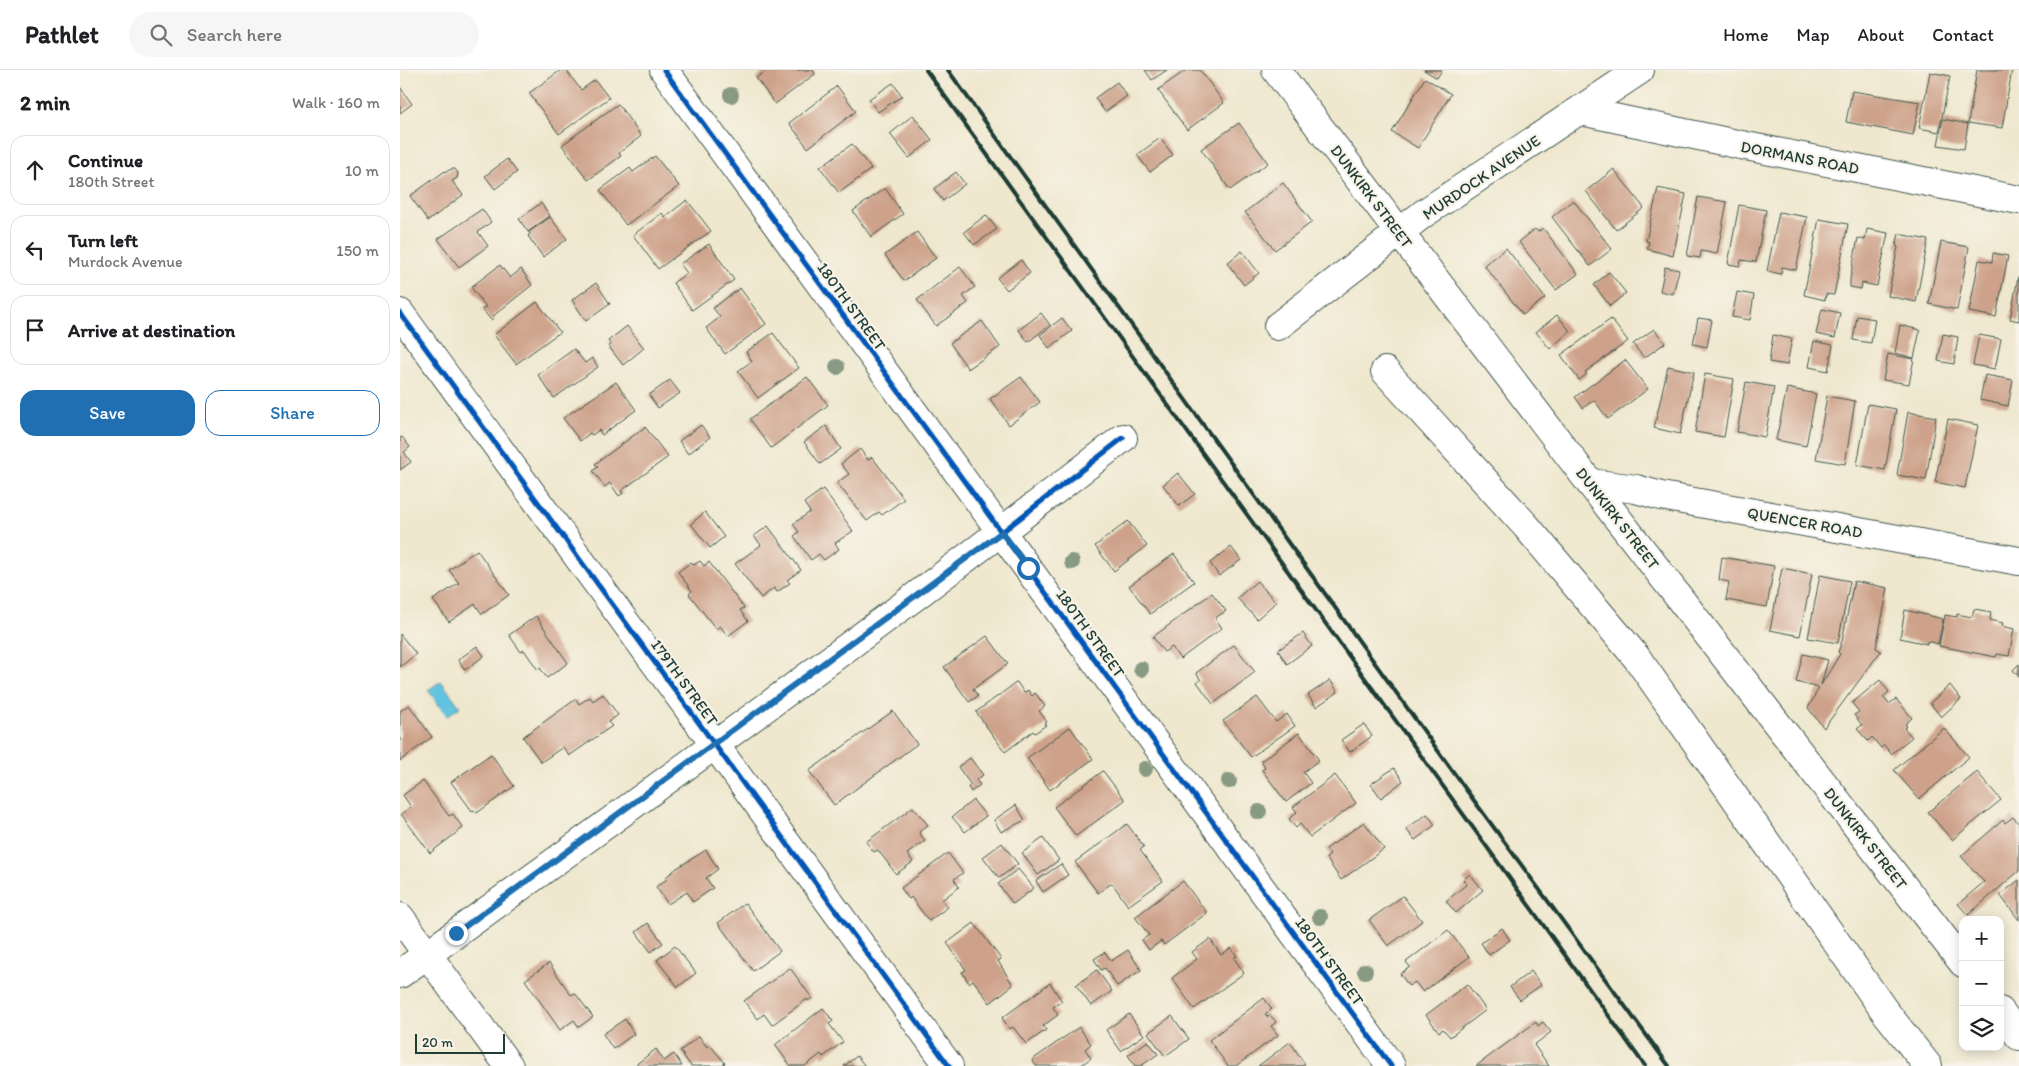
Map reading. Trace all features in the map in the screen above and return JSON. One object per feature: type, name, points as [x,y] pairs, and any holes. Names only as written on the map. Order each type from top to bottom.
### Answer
[{"type":"street","name":"180TH STREET","points":[[664,70],[1391,1066]]},
{"type":"street","name":"DUNKIRK STREET","points":[[1276,70],[1590,483],[1961,961]]},
{"type":"street","name":"MURDOCK AVENUE","points":[[1278,326],[1423,214],[1581,111],[1640,70]]},
{"type":"street","name":"DORMANS ROAD","points":[[1581,111],[2019,200]]},
{"type":"street","name":"179TH STREET","points":[[400,313],[949,1066]]},
{"type":"street","points":[[1385,370],[1526,526],[1637,658],[1878,1002],[1928,1066]]},
{"type":"street","points":[[400,974],[715,745],[1002,532],[1123,438]]},
{"type":"street","name":"QUENCER ROAD","points":[[1590,483],[1636,489],[1661,496],[2019,561]]},
{"type":"street","points":[[400,917],[508,1066]]},
{"type":"street","points":[[2004,1017],[2019,1036]]},
{"type":"water","points":[[441,681],[460,707],[447,716],[428,690]]},
{"type":"building","points":[[561,70],[566,70],[581,90],[595,80],[609,98],[559,134],[529,93]]},
{"type":"building","points":[[767,70],[813,70],[815,74],[775,104],[756,78]]},
{"type":"building","points":[[1145,70],[1167,70],[1152,80]]},
{"type":"building","points":[[1186,70],[1200,70],[1224,103],[1187,130],[1158,90]]},
{"type":"building","points":[[1424,70],[1442,70],[1437,78]]},
{"type":"building","points":[[1977,70],[2012,70],[2002,128],[1968,123]]},
{"type":"building","points":[[1930,72],[1950,76],[1939,132],[1919,128]]},
{"type":"building","points":[[1425,78],[1451,94],[1418,148],[1392,132]]},
{"type":"building","points":[[1117,82],[1127,96],[1105,112],[1095,98]]},
{"type":"building","points":[[893,83],[902,96],[878,112],[869,99]]},
{"type":"building","points":[[837,86],[856,111],[808,148],[789,123]]},
{"type":"building","points":[[400,87],[412,104],[400,113]]},
{"type":"building","points":[[1852,91],[1920,102],[1913,135],[1846,122]]},
{"type":"building","points":[[618,104],[641,136],[619,153],[621,156],[588,180],[562,145]]},
{"type":"building","points":[[913,115],[932,140],[909,158],[890,134]]},
{"type":"building","points":[[1943,119],[1968,124],[1964,149],[1938,145]]},
{"type":"building","points":[[1239,123],[1268,163],[1230,190],[1201,149]]},
{"type":"building","points":[[1160,138],[1173,155],[1150,172],[1137,155]]},
{"type":"building","points":[[852,144],[871,169],[839,193],[820,167]]},
{"type":"building","points":[[655,156],[679,186],[626,225],[600,190],[630,168],[633,172]]},
{"type":"building","points":[[507,159],[517,172],[495,189],[485,176]]},
{"type":"building","points":[[455,169],[458,173],[457,178],[452,181],[463,195],[428,221],[410,196],[445,171]]},
{"type":"building","points":[[1614,169],[1644,208],[1616,230],[1586,191]]},
{"type":"building","points":[[956,172],[965,184],[943,201],[934,189]]},
{"type":"building","points":[[1283,183],[1312,222],[1275,250],[1245,212]]},
{"type":"building","points":[[885,188],[903,214],[871,237],[853,211]]},
{"type":"building","points":[[1658,188],[1686,194],[1673,256],[1647,249],[1649,242],[1646,241]]},
{"type":"building","points":[[1698,197],[1727,202],[1717,254],[1701,251],[1700,258],[1687,256]]},
{"type":"building","points":[[687,200],[711,231],[658,269],[633,235],[662,213],[665,217]]},
{"type":"building","points":[[1573,200],[1612,249],[1590,266],[1552,217]]},
{"type":"building","points":[[541,203],[550,216],[528,232],[519,219]]},
{"type":"building","points":[[1739,205],[1766,210],[1756,262],[1741,260],[1740,266],[1728,264]]},
{"type":"building","points":[[482,209],[491,222],[478,232],[488,246],[459,267],[438,239]]},
{"type":"building","points":[[1779,212],[1807,217],[1796,270],[1782,267],[1781,274],[1767,271]]},
{"type":"building","points":[[986,215],[997,229],[974,245],[964,232]]},
{"type":"building","points":[[550,217],[567,239],[543,257],[528,236],[529,232]]},
{"type":"building","points":[[1819,219],[1848,224],[1834,295],[1826,294],[1825,300],[1804,295]]},
{"type":"building","points":[[1543,228],[1578,274],[1556,290],[1519,242],[1535,229],[1538,232]]},
{"type":"building","points":[[1867,229],[1888,233],[1877,286],[1862,283],[1861,289],[1850,287],[1858,238],[1865,240]]},
{"type":"building","points":[[917,232],[936,258],[904,281],[885,255]]},
{"type":"building","points":[[1899,234],[1928,240],[1916,302],[1888,296]]},
{"type":"building","points":[[1941,242],[1969,247],[1957,310],[1929,304]]},
{"type":"building","points":[[709,244],[734,280],[692,310],[673,283],[687,273],[680,264]]},
{"type":"building","points":[[1506,248],[1545,298],[1523,315],[1484,265]]},
{"type":"building","points":[[1242,251],[1259,273],[1244,285],[1227,263]]},
{"type":"building","points":[[1993,253],[2008,256],[1996,317],[1969,312],[1979,260],[1992,262]]},
{"type":"building","points":[[1021,260],[1030,273],[1007,290],[997,278]]},
{"type":"building","points":[[500,265],[510,278],[521,269],[532,285],[493,316],[494,318],[491,320],[482,309],[486,307],[471,287]]},
{"type":"building","points":[[960,267],[975,287],[963,296],[968,303],[936,326],[917,300]]},
{"type":"building","points":[[1665,267],[1679,270],[1673,294],[1660,291]]},
{"type":"building","points":[[1609,272],[1626,293],[1610,306],[1594,285]]},
{"type":"building","points":[[2019,277],[2019,321],[2010,319]]},
{"type":"building","points":[[596,283],[610,304],[586,321],[572,300]]},
{"type":"building","points":[[740,288],[766,324],[725,354],[706,328],[720,317],[713,308]]},
{"type":"building","points":[[1737,292],[1754,295],[1750,320],[1732,317]]},
{"type":"building","points":[[537,302],[560,332],[516,364],[494,335]]},
{"type":"building","points":[[1822,309],[1840,313],[1835,338],[1816,334]]},
{"type":"building","points":[[1041,313],[1050,325],[1028,342],[1019,330]]},
{"type":"building","points":[[1557,315],[1570,331],[1550,349],[1536,332]]},
{"type":"building","points":[[1857,316],[1875,319],[1871,343],[1853,340]]},
{"type":"building","points":[[1062,318],[1072,331],[1049,348],[1040,335]]},
{"type":"building","points":[[1698,318],[1712,320],[1707,347],[1693,344]]},
{"type":"building","points":[[1611,319],[1628,341],[1585,372],[1587,374],[1579,380],[1561,355]]},
{"type":"building","points":[[982,321],[1000,347],[968,369],[950,343]]},
{"type":"building","points":[[1900,325],[1920,330],[1914,358],[1895,353]]},
{"type":"building","points":[[627,326],[644,348],[623,365],[609,347],[611,344],[608,341]]},
{"type":"building","points":[[1654,329],[1665,343],[1644,358],[1633,344]]},
{"type":"building","points":[[773,333],[799,368],[758,398],[738,371],[752,361],[746,352]]},
{"type":"building","points":[[1943,334],[1958,337],[1954,364],[1938,361]]},
{"type":"building","points":[[1773,335],[1792,339],[1787,365],[1769,362]]},
{"type":"building","points":[[1979,335],[2001,339],[1995,369],[1973,365]]},
{"type":"building","points":[[1814,341],[1833,345],[1828,371],[1809,367]]},
{"type":"building","points":[[574,349],[585,363],[592,358],[598,367],[554,398],[538,375]]},
{"type":"building","points":[[1888,354],[1914,359],[1909,384],[1883,380]]},
{"type":"building","points":[[1625,360],[1648,389],[1608,419],[1594,400],[1583,408],[1575,397]]},
{"type":"building","points":[[1668,366],[1694,372],[1680,434],[1654,428]]},
{"type":"building","points":[[1705,374],[1734,379],[1724,437],[1695,432]]},
{"type":"building","points":[[1985,375],[2013,380],[2008,406],[1980,400]]},
{"type":"building","points":[[807,377],[828,405],[771,448],[750,419]]},
{"type":"building","points":[[1021,377],[1040,402],[1009,425],[990,399]]},
{"type":"building","points":[[670,380],[680,393],[658,408],[649,395]]},
{"type":"building","points":[[616,382],[636,410],[602,435],[599,430],[592,435],[590,433],[580,441],[563,418]]},
{"type":"building","points":[[1746,382],[1774,387],[1765,437],[1737,432]]},
{"type":"building","points":[[1787,388],[1816,394],[1806,446],[1776,440]]},
{"type":"building","points":[[1827,396],[1855,401],[1845,464],[1816,459]]},
{"type":"building","points":[[1868,404],[1896,409],[1885,470],[1857,465]]},
{"type":"building","points":[[1908,412],[1936,417],[1926,480],[1897,475]]},
{"type":"building","points":[[1948,419],[1978,425],[1965,488],[1935,482]]},
{"type":"building","points":[[701,425],[710,437],[688,454],[679,441]]},
{"type":"building","points":[[826,426],[841,449],[820,464],[804,442]]},
{"type":"building","points":[[645,427],[668,457],[621,491],[623,493],[619,496],[610,483],[605,487],[593,471],[598,467],[595,464]]},
{"type":"building","points":[[402,437],[410,447],[404,452],[411,462],[400,470],[400,438]]},
{"type":"building","points":[[860,449],[868,460],[872,457],[904,499],[882,515],[879,512],[867,521],[837,483],[849,474],[841,464]]},
{"type":"building","points":[[1178,473],[1195,494],[1179,506],[1163,485]]},
{"type":"building","points":[[823,489],[853,531],[835,543],[839,549],[824,560],[819,554],[811,560],[794,536],[799,532],[793,524],[810,512],[804,503]]},
{"type":"building","points":[[705,512],[724,537],[710,548],[691,524]]},
{"type":"building","points":[[1128,521],[1147,546],[1114,571],[1095,546]]},
{"type":"building","points":[[768,526],[801,570],[787,580],[790,583],[777,592],[774,588],[761,598],[735,564],[761,545],[754,536]]},
{"type":"building","points":[[1231,547],[1241,560],[1219,576],[1210,563]]},
{"type":"building","points":[[477,550],[509,595],[482,614],[475,604],[449,622],[433,600],[459,583],[449,570]]},
{"type":"building","points":[[1174,554],[1194,582],[1150,614],[1129,586]]},
{"type":"building","points":[[1722,557],[1774,566],[1767,607],[1726,600],[1729,582],[1719,580]]},
{"type":"building","points":[[700,561],[704,566],[709,562],[744,608],[740,610],[748,621],[728,636],[720,626],[716,629],[689,594],[692,591],[678,572],[691,562],[694,565]]},
{"type":"building","points":[[1782,568],[1812,574],[1800,636],[1770,630]]},
{"type":"building","points":[[1820,575],[1850,581],[1838,643],[1808,638]]},
{"type":"building","points":[[1257,581],[1276,602],[1257,619],[1237,598]]},
{"type":"building","points":[[1854,581],[1888,588],[1876,648],[1881,651],[1824,728],[1808,708],[1819,688],[1796,682],[1803,654],[1828,660],[1821,685],[1840,654],[1838,652]]},
{"type":"building","points":[[1212,593],[1226,611],[1215,618],[1222,628],[1180,659],[1172,647],[1164,652],[1153,637]]},
{"type":"building","points":[[1974,609],[1991,612],[1990,620],[2003,623],[2002,626],[2014,629],[2009,656],[1997,654],[1996,657],[1939,646],[1945,615],[1957,617],[1957,614],[1972,617]]},
{"type":"building","points":[[1905,610],[1943,619],[1938,644],[1927,641],[1927,644],[1900,638]]},
{"type":"building","points":[[536,616],[568,663],[547,678],[540,668],[538,670],[524,650],[521,652],[509,635]]},
{"type":"building","points":[[1303,633],[1312,646],[1287,664],[1278,650]]},
{"type":"building","points":[[400,634],[416,654],[400,667]]},
{"type":"building","points":[[987,636],[1008,664],[973,689],[978,696],[969,702],[944,667]]},
{"type":"building","points":[[1234,645],[1255,672],[1213,704],[1197,682],[1201,680],[1196,673]]},
{"type":"building","points":[[477,646],[484,656],[465,670],[458,660]]},
{"type":"building","points":[[2019,664],[2019,677],[2013,670]]},
{"type":"building","points":[[1330,680],[1338,692],[1316,707],[1308,695]]},
{"type":"building","points":[[1880,680],[1889,692],[1883,697],[1889,704],[1896,699],[1912,718],[1905,724],[1907,726],[1904,728],[1912,737],[1891,754],[1884,745],[1881,748],[1872,737],[1868,741],[1857,729],[1862,725],[1854,715],[1859,712],[1852,703]]},
{"type":"building","points":[[1017,682],[1024,693],[1028,690],[1032,696],[1035,693],[1045,706],[1039,711],[1047,722],[1044,724],[1046,725],[1035,733],[1033,731],[1005,752],[976,712]]},
{"type":"building","points":[[1950,685],[1961,699],[1941,717],[1930,703]]},
{"type":"building","points":[[603,694],[618,715],[608,722],[612,726],[569,756],[563,747],[541,762],[523,737],[576,699],[579,704],[590,697],[593,701]]},
{"type":"building","points":[[1257,697],[1276,722],[1287,714],[1295,726],[1251,757],[1223,721]]},
{"type":"building","points":[[409,705],[432,737],[400,761],[400,711]]},
{"type":"building","points":[[893,711],[917,744],[834,805],[809,771]]},
{"type":"building","points":[[1364,724],[1372,736],[1350,752],[1341,740]]},
{"type":"building","points":[[1070,727],[1093,759],[1050,790],[1027,758]]},
{"type":"building","points":[[1944,728],[1969,757],[1919,799],[1894,770]]},
{"type":"building","points":[[1299,733],[1319,760],[1303,772],[1311,783],[1286,802],[1262,770],[1265,768],[1261,761]]},
{"type":"building","points":[[491,754],[514,786],[477,813],[474,810],[472,811],[451,782]]},
{"type":"building","points":[[970,758],[983,775],[976,780],[980,785],[971,792],[968,787],[971,785],[958,767]]},
{"type":"building","points":[[1394,768],[1403,781],[1381,798],[1371,784]]},
{"type":"building","points":[[1103,771],[1125,800],[1076,836],[1054,807]]},
{"type":"building","points":[[1977,772],[2001,800],[1952,840],[1928,812]]},
{"type":"building","points":[[1335,775],[1356,803],[1310,837],[1300,824],[1296,828],[1289,819],[1297,812],[1293,807]]},
{"type":"building","points":[[423,781],[449,816],[453,814],[463,828],[430,853],[401,814],[411,807],[403,795]]},
{"type":"building","points":[[973,800],[986,816],[965,832],[952,817]]},
{"type":"building","points":[[1016,805],[1025,820],[1001,832],[994,820]]},
{"type":"building","points":[[913,807],[928,825],[919,832],[925,841],[907,854],[913,862],[896,874],[878,850],[874,852],[866,842]]},
{"type":"building","points":[[1427,814],[1435,825],[1415,840],[1406,829]]},
{"type":"building","points":[[2013,817],[2019,824],[2019,871],[1968,915],[1958,904],[1984,882],[1961,856],[2003,820],[2005,823]]},
{"type":"building","points":[[1364,822],[1384,849],[1341,880],[1326,858],[1330,855],[1326,849]]},
{"type":"building","points":[[1127,824],[1144,847],[1140,850],[1163,881],[1128,906],[1112,883],[1098,893],[1075,862]]},
{"type":"building","points":[[1043,838],[1059,860],[1038,875],[1022,853]]},
{"type":"building","points":[[1002,843],[1018,864],[999,878],[983,857]]},
{"type":"building","points":[[706,850],[718,869],[706,878],[713,888],[693,902],[687,892],[668,904],[656,887],[677,868]]},
{"type":"building","points":[[948,853],[963,873],[954,879],[959,887],[942,900],[948,907],[929,921],[911,897],[909,899],[901,888]]},
{"type":"building","points":[[1061,864],[1068,875],[1043,892],[1036,881]]},
{"type":"building","points":[[1018,869],[1034,888],[1013,904],[998,884]]},
{"type":"building","points":[[1470,874],[1483,890],[1456,913],[1446,901],[1467,884],[1463,880]]},
{"type":"building","points":[[2019,880],[2019,920],[2000,895]]},
{"type":"building","points":[[1183,881],[1207,913],[1164,945],[1161,941],[1149,950],[1142,940],[1149,935],[1135,917]]},
{"type":"building","points":[[1403,896],[1422,921],[1388,946],[1369,920]]},
{"type":"building","points":[[745,903],[780,951],[753,971],[718,923]]},
{"type":"building","points":[[648,923],[663,943],[651,952],[636,932]]},
{"type":"building","points":[[974,923],[1001,959],[998,961],[1013,985],[990,1003],[973,980],[969,983],[962,972],[966,970],[947,943]]},
{"type":"building","points":[[1502,928],[1510,940],[1489,955],[1481,943]]},
{"type":"building","points":[[1448,930],[1469,957],[1423,992],[1415,982],[1409,986],[1400,974],[1410,967],[1406,962]]},
{"type":"building","points":[[1210,939],[1221,955],[1231,948],[1237,956],[1234,958],[1244,973],[1194,1009],[1172,978],[1197,959],[1192,952]]},
{"type":"building","points":[[675,946],[696,973],[678,987],[657,960]]},
{"type":"building","points":[[1128,950],[1141,970],[1117,986],[1105,968],[1101,970],[1094,959],[1105,952],[1111,961]]},
{"type":"building","points":[[549,963],[571,995],[575,993],[593,1017],[579,1027],[574,1020],[560,1030],[525,980]]},
{"type":"building","points":[[790,968],[812,998],[808,1001],[807,999],[772,1025],[764,1014],[758,1019],[744,1001]]},
{"type":"building","points":[[1097,970],[1112,991],[1091,1006],[1076,985]]},
{"type":"building","points":[[1531,971],[1541,985],[1520,1000],[1510,987]]},
{"type":"building","points":[[1050,983],[1062,1001],[1053,1007],[1058,1015],[1043,1026],[1046,1030],[1026,1044],[1013,1027],[1010,1029],[1002,1018]]},
{"type":"building","points":[[1467,984],[1486,1010],[1450,1037],[1443,1029],[1439,1032],[1426,1015]]},
{"type":"building","points":[[1264,998],[1272,1009],[1265,1014],[1268,1017],[1270,1015],[1276,1022],[1271,1026],[1278,1035],[1236,1066],[1228,1066],[1209,1040]]},
{"type":"building","points":[[823,1008],[833,1021],[829,1024],[843,1042],[823,1057],[821,1054],[805,1066],[791,1066],[775,1045]]},
{"type":"building","points":[[1129,1014],[1144,1035],[1121,1051],[1106,1030]]},
{"type":"building","points":[[1172,1016],[1189,1039],[1165,1056],[1148,1033]]},
{"type":"building","points":[[625,1019],[634,1034],[613,1049],[603,1034]]},
{"type":"building","points":[[1536,1022],[1538,1026],[1543,1022],[1551,1032],[1534,1045],[1549,1066],[1476,1066]]},
{"type":"building","points":[[1079,1027],[1091,1044],[1085,1049],[1091,1058],[1080,1066],[1036,1066],[1032,1060]]},
{"type":"building","points":[[699,1036],[707,1047],[710,1045],[725,1063],[721,1066],[691,1066],[680,1051]]},
{"type":"building","points":[[1148,1041],[1158,1054],[1141,1066],[1135,1066],[1128,1055]]},
{"type":"building","points":[[1290,1042],[1305,1064],[1302,1066],[1258,1066]]},
{"type":"building","points":[[656,1049],[664,1061],[674,1054],[682,1066],[634,1066]]},
{"type":"building","points":[[857,1056],[865,1066],[844,1066]]},
{"type":"railway","points":[[926,70],[1645,1066]]},
{"type":"railway","points":[[948,70],[1467,791],[1669,1066]]},
{"type":"cycle path","points":[[664,70],[1391,1066]]},
{"type":"cycle path","points":[[400,313],[949,1066]]},
{"type":"cycle path","points":[[1002,532],[1123,438]]},
{"type":"route","points":[[456,933],[715,745],[1002,532],[1028,568]]}]
